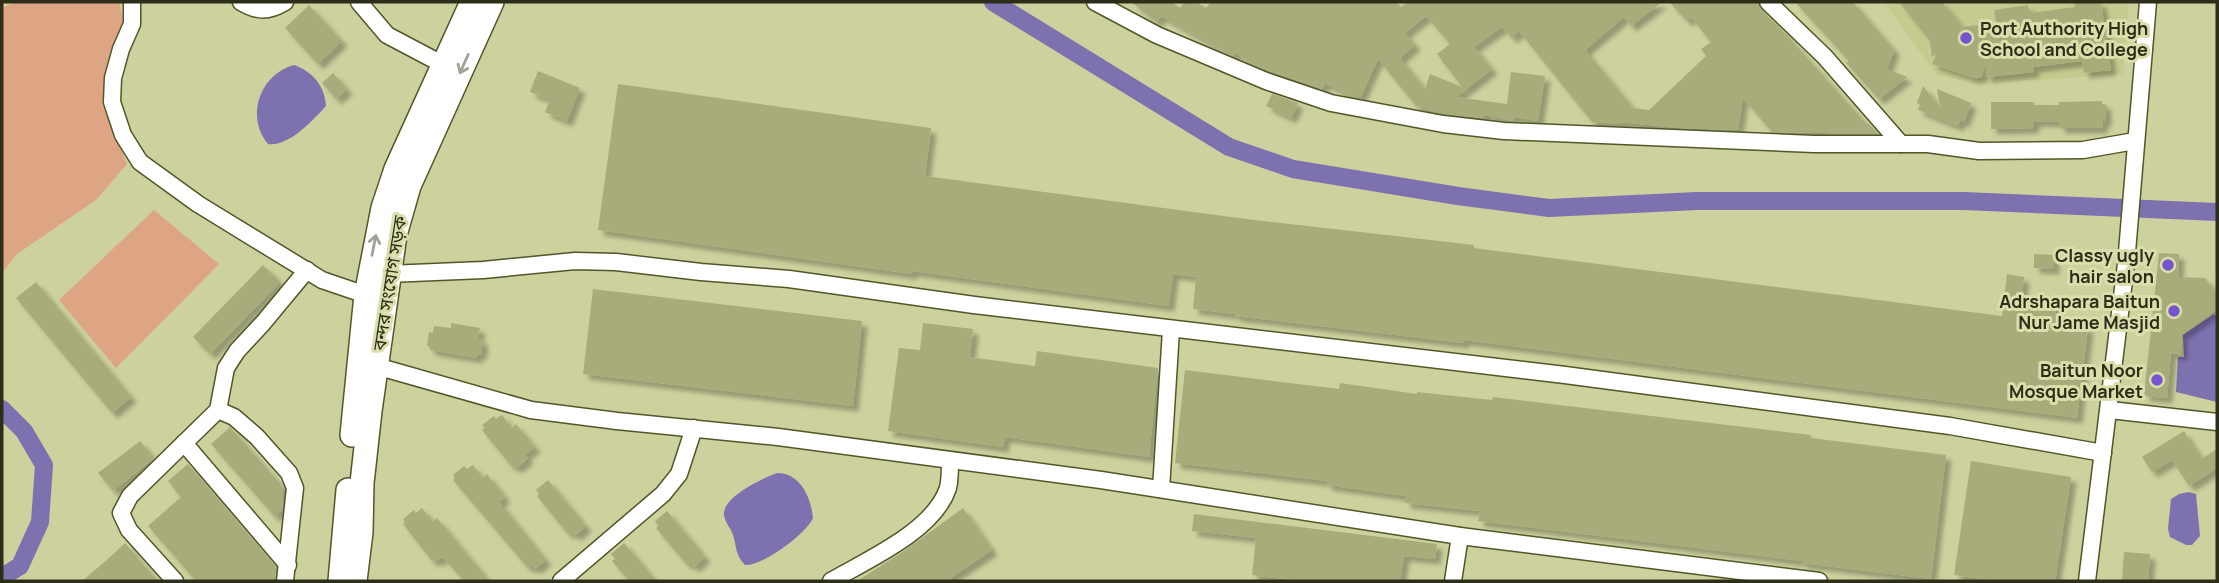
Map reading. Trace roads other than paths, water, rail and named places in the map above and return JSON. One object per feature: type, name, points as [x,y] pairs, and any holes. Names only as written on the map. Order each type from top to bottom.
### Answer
[{"type":"highway","name":"বন্দর সংযোগ সড়ক","points":[[340,581],[366,295],[374,244],[392,182],[442,64],[472,2]]},
{"type":"highway","name":"বন্দর সংযোগ সড়ক","points":[[355,581],[362,483],[376,366],[388,274],[401,209],[492,2]]},
{"type":"street","points":[[132,2],[132,24],[116,69],[112,102],[123,135],[140,162],[168,184],[322,280],[366,295]]},
{"type":"street","points":[[241,2],[261,11],[285,2]]},
{"type":"street","points":[[359,2],[387,34],[442,64]]},
{"type":"street","points":[[1095,2],[1157,35],[1238,71],[1331,103],[1409,119],[1504,131],[1814,145],[1953,146],[1979,151],[2083,150],[2135,145]]},
{"type":"street","points":[[1768,2],[1825,57],[1901,144]]},
{"type":"street","points":[[2087,581],[2126,264],[2148,2]]},
{"type":"street","points":[[388,274],[430,274],[575,261],[616,262],[789,279],[1171,330],[1565,375],[1950,426],[2103,453]]},
{"type":"street","points":[[175,581],[129,530],[121,513],[130,496],[218,410],[226,368],[237,351],[307,270]]},
{"type":"street","points":[[1161,489],[1171,330]]},
{"type":"street","points":[[376,366],[531,410],[778,436],[1161,489],[1460,536],[1819,581]]},
{"type":"street","points":[[218,410],[234,417],[257,437],[289,472],[295,488],[287,573]]},
{"type":"street","points":[[2110,410],[2217,422]]},
{"type":"street","points":[[561,581],[663,494],[679,474],[694,428]]},
{"type":"street","points":[[184,443],[287,573]]},
{"type":"street","points":[[831,581],[890,547],[928,519],[940,506],[949,487],[950,461]]},
{"type":"street","points":[[1453,581],[1460,536]]},
{"type":"waterway","points":[[993,2],[1229,147],[1293,169],[1549,208],[1697,201],[1964,201],[2217,212]]},
{"type":"waterway","points":[[2,409],[24,431],[44,465],[40,522],[20,566],[2,577]]},
{"type":"place","name":"Port Authority High School and College","points":[[1966,38]]},
{"type":"place","name":"Classy ugly hair salon","points":[[2168,265]]},
{"type":"place","name":"Adrshapara Baitun Nur Jame Masjid","points":[[2174,311]]},
{"type":"place","name":"Baitun Noor Mosque Market","points":[[2157,380]]}]
